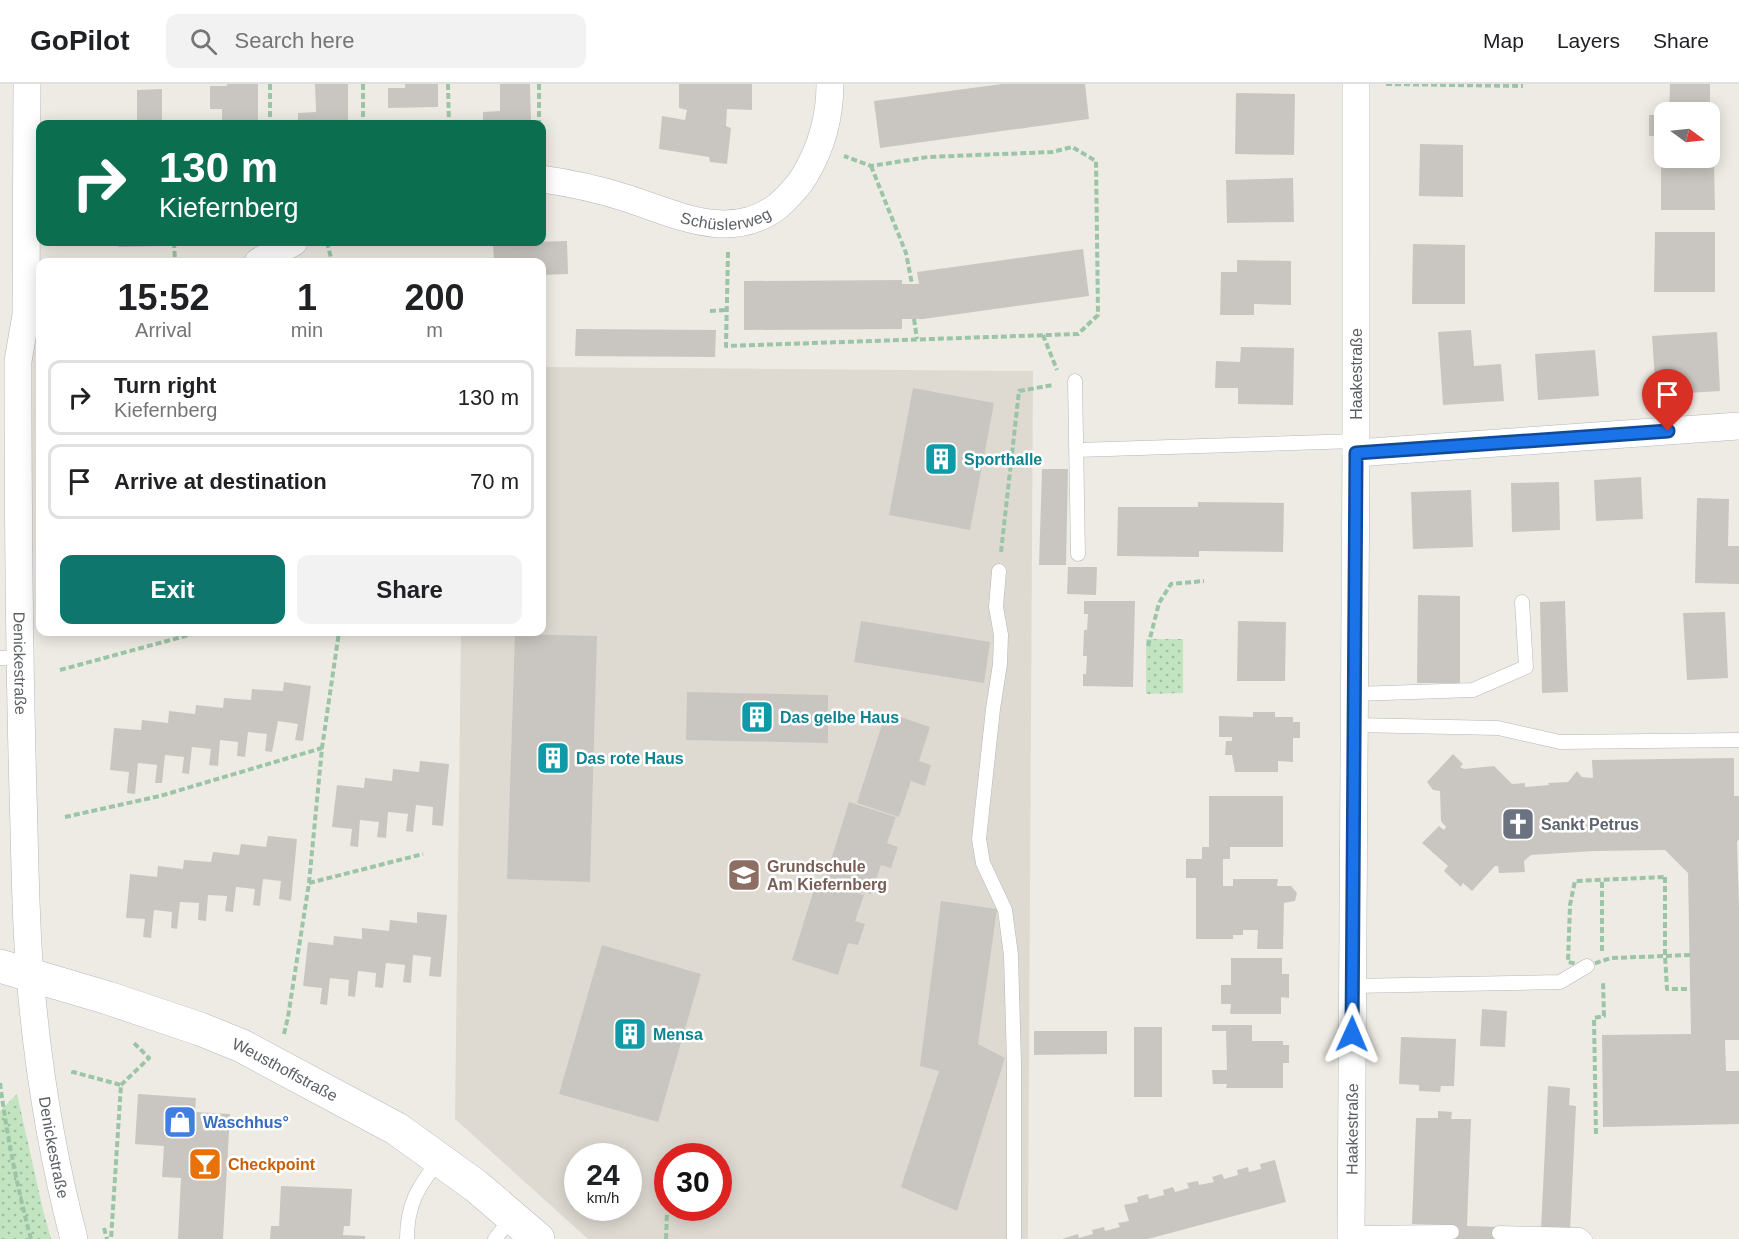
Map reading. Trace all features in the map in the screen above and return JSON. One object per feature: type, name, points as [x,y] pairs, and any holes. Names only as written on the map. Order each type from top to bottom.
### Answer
[{"type":"street","name":"Denickestraße","points":[[27,84],[33,315],[18,361],[9,658],[15,971],[45,1100],[60,1185],[74,1239]]},
{"type":"street","name":"Schüslerweg","points":[[546,179],[597,189],[689,218],[731,225],[755,219],[770,212],[803,180],[819,146],[826,118],[830,84]]},
{"type":"street","name":"Haakestraße","points":[[1351,1236],[1356,84]]},
{"type":"street","points":[[265,258],[287,246]]},
{"type":"street","points":[[1356,447],[1739,426]]},
{"type":"street","name":"Weusthoffstraße","points":[[15,971],[78,988],[200,1029],[242,1046],[397,1129],[476,1186],[504,1228],[537,1239]]},
{"type":"lane","points":[[1075,381],[1078,555]]},
{"type":"lane","points":[[1077,450],[1356,447]]},
{"type":"lane","points":[[999,571],[996,607],[1001,635],[1000,664],[979,839],[983,863],[1005,910],[1011,955],[1014,1063],[1014,1239]]},
{"type":"lane","points":[[1354,694],[1473,690],[1526,667],[1522,602]]},
{"type":"lane","points":[[1354,725],[1498,728],[1560,742],[1739,740]]},
{"type":"lane","points":[[1353,986],[1560,982],[1587,966]]},
{"type":"lane","points":[[407,1239],[410,1207],[423,1182],[439,1159]]},
{"type":"lane","points":[[1351,1236],[1452,1232]]},
{"type":"lane","points":[[1499,1233],[1580,1235],[1585,1239]]},
{"type":"path","points":[[270,84],[270,120]]},
{"type":"path","points":[[363,84],[363,120]]},
{"type":"path","points":[[448,84],[449,120]]},
{"type":"path","points":[[539,84],[539,120]]},
{"type":"path","points":[[1386,84],[1522,86]]},
{"type":"path","points":[[731,225],[728,246],[726,346],[1078,334],[1098,315],[1096,161],[1072,147],[1052,153],[928,157],[871,166],[819,146]]},
{"type":"path","points":[[871,166],[906,253],[912,284]]},
{"type":"path","points":[[710,311],[726,310]]},
{"type":"path","points":[[914,319],[917,339]]},
{"type":"path","points":[[1043,335],[1056,369],[1075,381]]},
{"type":"path","points":[[999,571],[1018,391],[1075,381]]},
{"type":"path","points":[[1148,646],[1159,603],[1171,584],[1204,581]]},
{"type":"path","points":[[60,670],[185,636]]},
{"type":"path","points":[[276,1064],[288,1017],[309,883],[322,748],[338,636]]},
{"type":"path","points":[[65,817],[160,796],[322,748]]},
{"type":"path","points":[[309,883],[423,854]]},
{"type":"path","points":[[1689,955],[1665,956],[1611,958],[1587,966],[1568,962],[1570,905],[1575,881],[1665,877],[1665,956],[1667,989],[1690,989]]},
{"type":"path","points":[[1596,1134],[1594,1018],[1604,1016],[1602,879]]},
{"type":"path","points":[[111,1239],[121,1085],[149,1058]]},
{"type":"path","points":[[73,1072],[121,1085]]},
{"type":"path","points":[[0,1083],[19,1196],[31,1239]]},
{"type":"path","points":[[0,1113],[3,1108]]},
{"type":"path","points":[[666,1239],[667,1221]]},
{"type":"shaded area","name":"Grundschule Am Kiefernberg","points":[[546,367],[1033,371],[1028,1239],[588,1239],[568,1221],[642,1221],[642,1143],[564,1143],[564,1217],[455,1119],[461,636],[546,636]]},
{"type":"green space","points":[[1146,639],[1183,639],[1183,693],[1146,694]]},
{"type":"green space","points":[[17,1094],[51,1239],[0,1239],[0,1111]]},
{"type":"building","points":[[227,84],[258,84],[258,120],[222,120],[222,109],[210,109],[210,86],[227,86]]},
{"type":"building","points":[[315,84],[348,84],[348,120],[298,120],[298,113],[316,112]]},
{"type":"building","points":[[405,84],[438,84],[438,107],[388,108],[388,88],[405,88]]},
{"type":"building","points":[[500,84],[530,84],[531,120],[483,120],[483,112],[500,111]]},
{"type":"building","points":[[679,84],[752,84],[752,110],[727,109],[726,126],[731,128],[727,164],[710,162],[709,157],[659,149],[662,116],[685,120],[687,110],[679,108]]},
{"type":"building","points":[[1002,84],[1085,84],[1089,119],[880,148],[874,101]]},
{"type":"building","points":[[1670,84],[1710,84],[1710,102],[1669,102]]},
{"type":"building","points":[[162,89],[162,120],[137,120],[137,90]]},
{"type":"building","points":[[1236,93],[1295,94],[1294,155],[1235,154]]},
{"type":"building","points":[[1649,115],[1654,115],[1654,136],[1649,136]]},
{"type":"building","points":[[1420,144],[1463,145],[1463,197],[1419,196]]},
{"type":"building","points":[[1661,168],[1714,168],[1715,210],[1661,210]]},
{"type":"building","points":[[1293,178],[1294,222],[1227,223],[1226,180]]},
{"type":"building","points":[[1655,232],[1715,232],[1715,292],[1654,292]]},
{"type":"building","points":[[567,241],[568,274],[546,275],[546,258],[494,258],[493,246],[546,246],[546,242]]},
{"type":"building","points":[[1413,244],[1465,245],[1465,304],[1412,304]]},
{"type":"building","points":[[118,246],[165,246],[118,247]]},
{"type":"building","points":[[1083,249],[1089,296],[923,319],[902,319],[902,329],[744,330],[744,281],[902,280],[902,284],[919,284],[917,272]]},
{"type":"building","points":[[1237,260],[1291,261],[1291,305],[1254,304],[1254,315],[1220,315],[1221,272],[1237,272]]},
{"type":"building","points":[[576,329],[716,330],[715,357],[575,356]]},
{"type":"building","points":[[1471,330],[1474,366],[1501,364],[1504,401],[1443,405],[1438,332]]},
{"type":"building","points":[[1717,332],[1720,391],[1656,395],[1652,336]]},
{"type":"building","points":[[1241,347],[1294,348],[1293,405],[1238,404],[1238,388],[1215,388],[1216,361],[1240,362]]},
{"type":"building","points":[[1595,350],[1599,396],[1538,400],[1535,354]]},
{"type":"building","name":"Sporthalle","points":[[913,388],[994,403],[970,530],[889,515]]},
{"type":"building","points":[[1042,469],[1068,469],[1066,565],[1039,565]]},
{"type":"building","points":[[1641,477],[1643,519],[1596,521],[1594,480]]},
{"type":"building","points":[[1559,482],[1560,530],[1512,532],[1511,483]]},
{"type":"building","points":[[1471,490],[1473,547],[1413,549],[1411,492]]},
{"type":"building","points":[[1697,498],[1729,499],[1728,546],[1739,546],[1739,584],[1695,583]]},
{"type":"building","points":[[1198,502],[1284,503],[1283,552],[1199,551],[1199,557],[1117,556],[1118,507],[1198,507]]},
{"type":"building","points":[[1068,567],[1097,567],[1096,595],[1067,594]]},
{"type":"building","points":[[1418,595],[1460,596],[1460,683],[1417,683]]},
{"type":"building","points":[[1084,601],[1135,601],[1133,687],[1083,686],[1087,656],[1083,656],[1084,630],[1087,630],[1088,614],[1084,614]]},
{"type":"building","points":[[1565,601],[1568,692],[1542,693],[1540,602]]},
{"type":"building","points":[[1725,612],[1728,678],[1687,680],[1683,613]]},
{"type":"building","points":[[861,621],[990,642],[984,683],[854,662]]},
{"type":"building","points":[[1238,621],[1286,622],[1285,681],[1237,681]]},
{"type":"building","name":"Das rote Haus","points":[[515,636],[597,636],[590,882],[507,879]]},
{"type":"building","points":[[284,682],[311,686],[303,741],[295,740],[298,724],[278,721],[272,752],[265,751],[267,734],[248,732],[245,757],[237,756],[238,742],[220,740],[218,766],[209,765],[211,749],[192,747],[189,774],[182,773],[184,757],[165,755],[162,783],[155,783],[157,765],[138,763],[135,794],[127,793],[129,772],[110,770],[114,728],[141,730],[142,720],[168,723],[169,711],[195,714],[196,705],[223,708],[224,698],[251,700],[252,689],[283,691]]},
{"type":"building","name":"Das gelbe Haus","points":[[687,692],[828,695],[828,743],[686,740]]},
{"type":"building","points":[[886,712],[930,727],[919,761],[931,765],[925,786],[911,781],[899,817],[857,803]]},
{"type":"building","points":[[1253,712],[1275,712],[1275,717],[1293,717],[1293,722],[1300,722],[1300,738],[1293,738],[1293,762],[1278,761],[1278,772],[1235,772],[1232,755],[1225,755],[1226,741],[1232,741],[1232,737],[1219,737],[1219,716],[1253,717]]},
{"type":"building","points":[[1453,754],[1463,764],[1460,767],[1464,769],[1494,766],[1512,784],[1525,783],[1525,787],[1568,782],[1577,771],[1582,777],[1593,778],[1592,760],[1734,758],[1734,796],[1739,796],[1739,839],[1737,842],[1739,1040],[1725,1040],[1726,1071],[1739,1071],[1739,1124],[1603,1127],[1602,1035],[1691,1034],[1688,873],[1665,850],[1594,851],[1531,855],[1524,861],[1525,872],[1499,873],[1498,866],[1495,866],[1472,891],[1463,883],[1461,887],[1444,871],[1448,866],[1422,843],[1439,826],[1444,830],[1446,827],[1441,821],[1440,791],[1433,790],[1427,782]]},
{"type":"building","points":[[420,761],[449,764],[443,826],[432,825],[433,807],[416,805],[413,832],[406,831],[408,814],[388,812],[386,838],[377,837],[379,822],[360,820],[358,847],[350,846],[352,829],[332,827],[337,785],[364,788],[365,778],[392,781],[393,769],[419,772]]},
{"type":"building","points":[[1209,796],[1283,796],[1283,847],[1230,847],[1230,859],[1223,859],[1223,886],[1233,886],[1233,879],[1278,879],[1277,886],[1291,886],[1297,893],[1295,901],[1284,903],[1283,949],[1257,949],[1258,930],[1243,930],[1243,935],[1233,935],[1233,939],[1196,939],[1196,878],[1186,878],[1186,859],[1202,859],[1202,847],[1209,847]]},
{"type":"building","points":[[849,802],[896,817],[887,843],[898,847],[891,868],[881,865],[871,894],[825,879]]},
{"type":"building","points":[[268,836],[297,839],[291,901],[279,899],[281,881],[263,879],[260,906],[253,905],[255,889],[236,887],[233,912],[225,911],[227,896],[208,895],[206,921],[198,920],[199,903],[180,902],[177,929],[171,928],[172,912],[154,910],[151,938],[143,937],[145,919],[126,918],[130,874],[157,877],[158,866],[183,869],[184,860],[211,862],[213,852],[239,855],[241,844],[266,847]]},
{"type":"building","points":[[817,880],[864,895],[855,921],[865,924],[858,945],[848,943],[838,975],[792,960]]},
{"type":"building","points":[[941,901],[997,909],[978,1044],[1005,1058],[957,1211],[901,1187],[939,1071],[920,1066]]},
{"type":"building","points":[[417,912],[447,915],[441,977],[429,976],[431,957],[413,955],[411,983],[403,982],[405,965],[386,963],[383,988],[375,987],[376,973],[358,971],[355,997],[348,996],[349,980],[330,978],[327,1005],[320,1004],[322,988],[303,986],[308,942],[333,945],[334,936],[362,939],[362,928],[389,931],[390,920],[417,923]]},
{"type":"building","name":"Mensa","points":[[602,945],[701,974],[658,1122],[559,1094]]},
{"type":"building","points":[[1231,958],[1282,958],[1282,974],[1289,974],[1289,998],[1281,997],[1281,1014],[1230,1014],[1231,1004],[1221,1004],[1221,985],[1231,985]]},
{"type":"building","points":[[1482,1009],[1507,1011],[1505,1047],[1480,1046]]},
{"type":"building","points":[[1212,1025],[1252,1025],[1252,1041],[1283,1041],[1283,1045],[1289,1045],[1289,1063],[1283,1063],[1283,1088],[1226,1088],[1227,1084],[1213,1084],[1212,1070],[1227,1070],[1226,1031],[1212,1031]]},
{"type":"building","points":[[1134,1027],[1162,1027],[1162,1097],[1134,1097]]},
{"type":"building","points":[[1034,1031],[1107,1031],[1107,1054],[1034,1055]]},
{"type":"building","points":[[1401,1037],[1456,1039],[1454,1086],[1441,1086],[1440,1092],[1419,1091],[1419,1085],[1399,1084]]},
{"type":"building","points":[[1548,1086],[1570,1088],[1569,1105],[1576,1106],[1570,1230],[1541,1229]]},
{"type":"building","points":[[138,1094],[196,1098],[195,1112],[230,1114],[223,1239],[178,1239],[181,1178],[162,1177],[164,1146],[135,1144]]},
{"type":"building","points":[[1438,1111],[1452,1112],[1451,1119],[1471,1119],[1467,1226],[1499,1227],[1499,1239],[1451,1239],[1452,1225],[1412,1224],[1416,1118],[1438,1118]]},
{"type":"building","points":[[1275,1160],[1286,1202],[1148,1239],[1062,1239],[1078,1234],[1079,1238],[1093,1234],[1092,1230],[1104,1227],[1105,1231],[1120,1227],[1118,1223],[1129,1221],[1124,1205],[1138,1202],[1137,1197],[1148,1194],[1149,1199],[1164,1195],[1163,1190],[1173,1187],[1175,1192],[1189,1188],[1187,1183],[1198,1181],[1199,1185],[1214,1182],[1212,1177],[1222,1174],[1224,1179],[1238,1175],[1237,1170],[1248,1167],[1249,1172],[1261,1169],[1260,1164]]},
{"type":"building","points":[[281,1186],[352,1189],[350,1226],[344,1226],[343,1235],[365,1236],[365,1239],[270,1239],[271,1226],[279,1226]]},
{"type":"place","name":"Sporthalle","points":[[941,459]]},
{"type":"place","name":"Das gelbe Haus","points":[[757,717]]},
{"type":"place","name":"Das rote Haus","points":[[553,758]]},
{"type":"place","name":"Sankt Petrus","points":[[1518,824]]},
{"type":"place","name":"Grundschule Am Kiefernberg","points":[[744,875]]},
{"type":"place","name":"Mensa","points":[[630,1034]]},
{"type":"place","name":"Waschhus°","points":[[180,1122]]},
{"type":"place","name":"Checkpoint","points":[[205,1164]]},
{"type":"route","points":[[1352,1034],[1356,453],[1668,431]]}]
